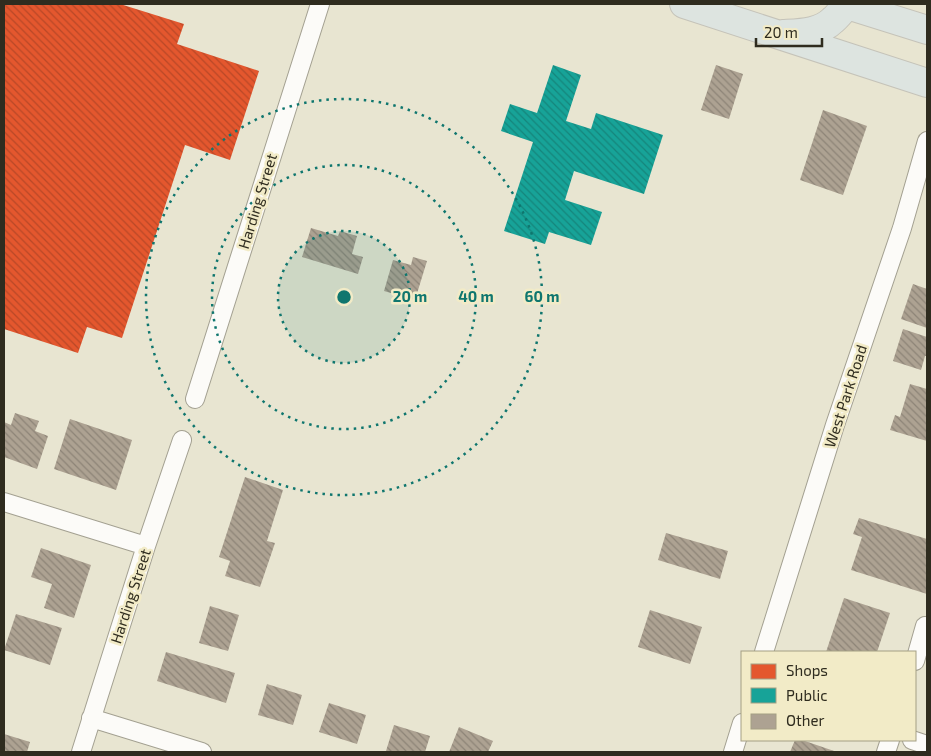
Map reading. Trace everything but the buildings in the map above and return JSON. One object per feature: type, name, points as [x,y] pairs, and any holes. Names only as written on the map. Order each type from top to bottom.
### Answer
[{"type":"main road","points":[[684,4],[927,83]]},
{"type":"main road","points":[[776,34],[806,33],[819,29],[832,22],[845,4],[927,30]]},
{"type":"street","name":"Harding Street","points":[[195,399],[320,4]]},
{"type":"street","name":"West Park Road","points":[[764,651],[835,425],[902,228],[927,141]]},
{"type":"street","name":"Harding Street","points":[[81,752],[146,546],[182,440]]},
{"type":"street","points":[[4,502],[146,546]]},
{"type":"street","points":[[916,657],[925,626]]},
{"type":"street","points":[[92,718],[202,752]]},
{"type":"street","points":[[733,752],[741,726]]},
{"type":"street","points":[[915,741],[927,745]]}]
